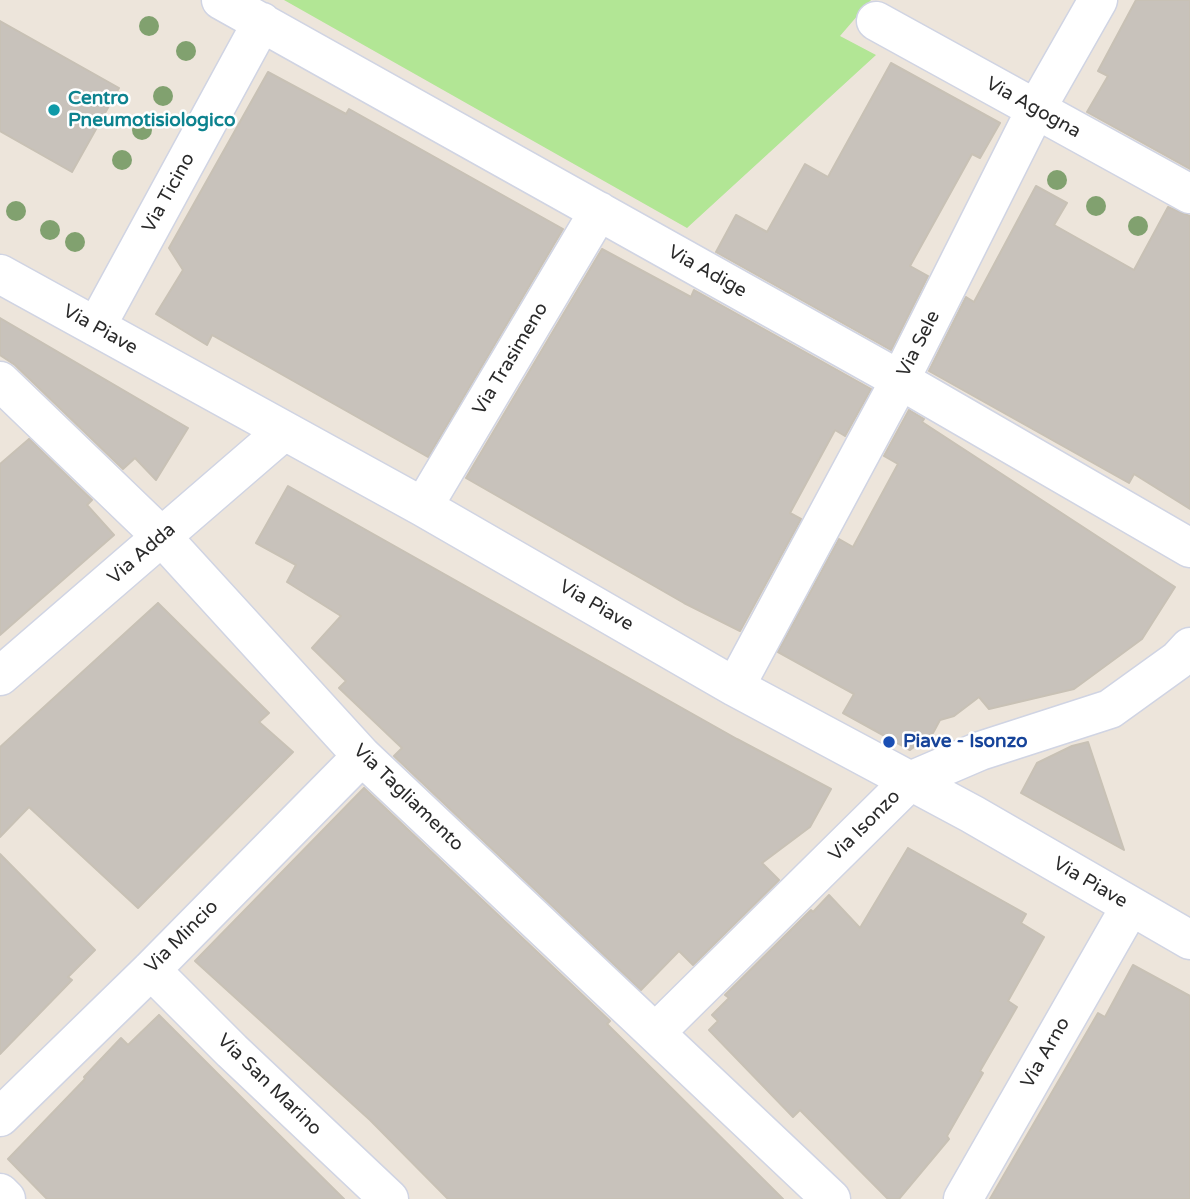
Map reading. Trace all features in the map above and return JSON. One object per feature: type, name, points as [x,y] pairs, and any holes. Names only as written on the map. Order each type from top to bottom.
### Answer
[{"type":"street","name":"Via Adige","points":[[222,0],[901,380],[1190,548]]},
{"type":"street","name":"Via Sele","points":[[735,687],[901,380],[1036,109],[1098,0]]},
{"type":"street","name":"Via Agogna","points":[[876,21],[1190,194]]},
{"type":"street","name":"Via Ticino","points":[[96,327],[262,22]]},
{"type":"street","name":"Via Trasimeno","points":[[423,507],[599,211]]},
{"type":"street","name":"Via Piave","points":[[0,274],[423,507],[735,687],[972,814],[1190,940]]},
{"type":"street","name":"Via Tagliamento","points":[[0,381],[162,537],[362,756],[831,1199]]},
{"type":"street","name":"Via Adda","points":[[0,676],[284,431]]},
{"type":"street","name":"Via Isonzo","points":[[656,1032],[910,781],[980,751],[1110,709],[1178,660],[1190,647]]},
{"type":"street","name":"Via Mincio","points":[[0,1117],[362,756]]},
{"type":"street","name":"Via Arno","points":[[962,1199],[1130,906]]},
{"type":"street","name":"Via San Marino","points":[[150,970],[389,1199]]},
{"type":"street","points":[[0,1193],[6,1199]]},
{"type":"green space","points":[[284,0],[871,0],[840,36],[876,55],[687,228]]},
{"type":"building","points":[[1136,0],[1190,0],[1190,169],[1087,112],[1108,76],[1098,71]]},
{"type":"building","name":"Centro Pneumotisiologico","points":[[0,21],[119,88],[72,172],[0,131]]},
{"type":"building","points":[[891,63],[1000,123],[980,158],[972,154],[910,266],[928,276],[891,350],[716,252],[736,215],[767,232],[805,164],[828,177]]},
{"type":"building","points":[[268,72],[346,114],[349,109],[563,229],[428,457],[212,335],[207,345],[156,314],[183,270],[169,248]]},
{"type":"building","points":[[1036,186],[1067,203],[1054,225],[1134,270],[1168,207],[1190,216],[1190,509],[1134,474],[1129,483],[929,371],[966,297],[974,302]]},
{"type":"building","points":[[602,249],[691,297],[694,290],[871,389],[845,436],[835,430],[790,513],[801,519],[740,631],[684,603],[466,478]]},
{"type":"building","points":[[0,318],[188,428],[156,480],[135,458],[123,469],[15,365],[0,355]]},
{"type":"building","points":[[909,410],[924,419],[922,422],[1175,587],[1142,639],[1074,689],[989,709],[979,697],[954,716],[940,720],[933,733],[910,750],[843,713],[854,694],[778,652],[839,539],[853,547],[898,464],[884,456]]},
{"type":"building","points":[[29,439],[92,500],[87,505],[114,535],[0,635],[0,464]]},
{"type":"building","points":[[288,486],[737,739],[831,789],[810,827],[762,863],[779,880],[693,965],[679,951],[641,990],[394,756],[402,748],[339,688],[346,681],[312,648],[341,616],[287,582],[296,565],[256,543]]},
{"type":"building","points":[[158,603],[269,713],[259,722],[293,752],[138,908],[29,807],[0,837],[0,747]]},
{"type":"building","points":[[1088,742],[1124,850],[1021,793],[1037,763],[1072,746]]},
{"type":"building","points":[[364,788],[610,1021],[607,1024],[783,1199],[448,1199],[370,1120],[195,961]]},
{"type":"building","points":[[908,848],[1026,914],[1021,923],[1044,937],[1008,1001],[1017,1007],[980,1071],[983,1073],[947,1136],[949,1139],[899,1199],[888,1199],[800,1110],[793,1117],[709,1030],[718,1021],[712,1015],[729,998],[725,995],[829,895],[860,928]]},
{"type":"building","points":[[0,854],[95,950],[68,977],[72,980],[0,1054]]},
{"type":"building","points":[[1133,965],[1190,996],[1190,1199],[990,1199],[1098,1013],[1105,1017]]},
{"type":"building","points":[[159,1015],[344,1199],[47,1199],[8,1159],[121,1038],[128,1045]]},
{"type":"place","name":"Centro Pneumotisiologico","points":[[54,110]]},
{"type":"place","name":"Piave - Isonzo","points":[[889,742]]}]
